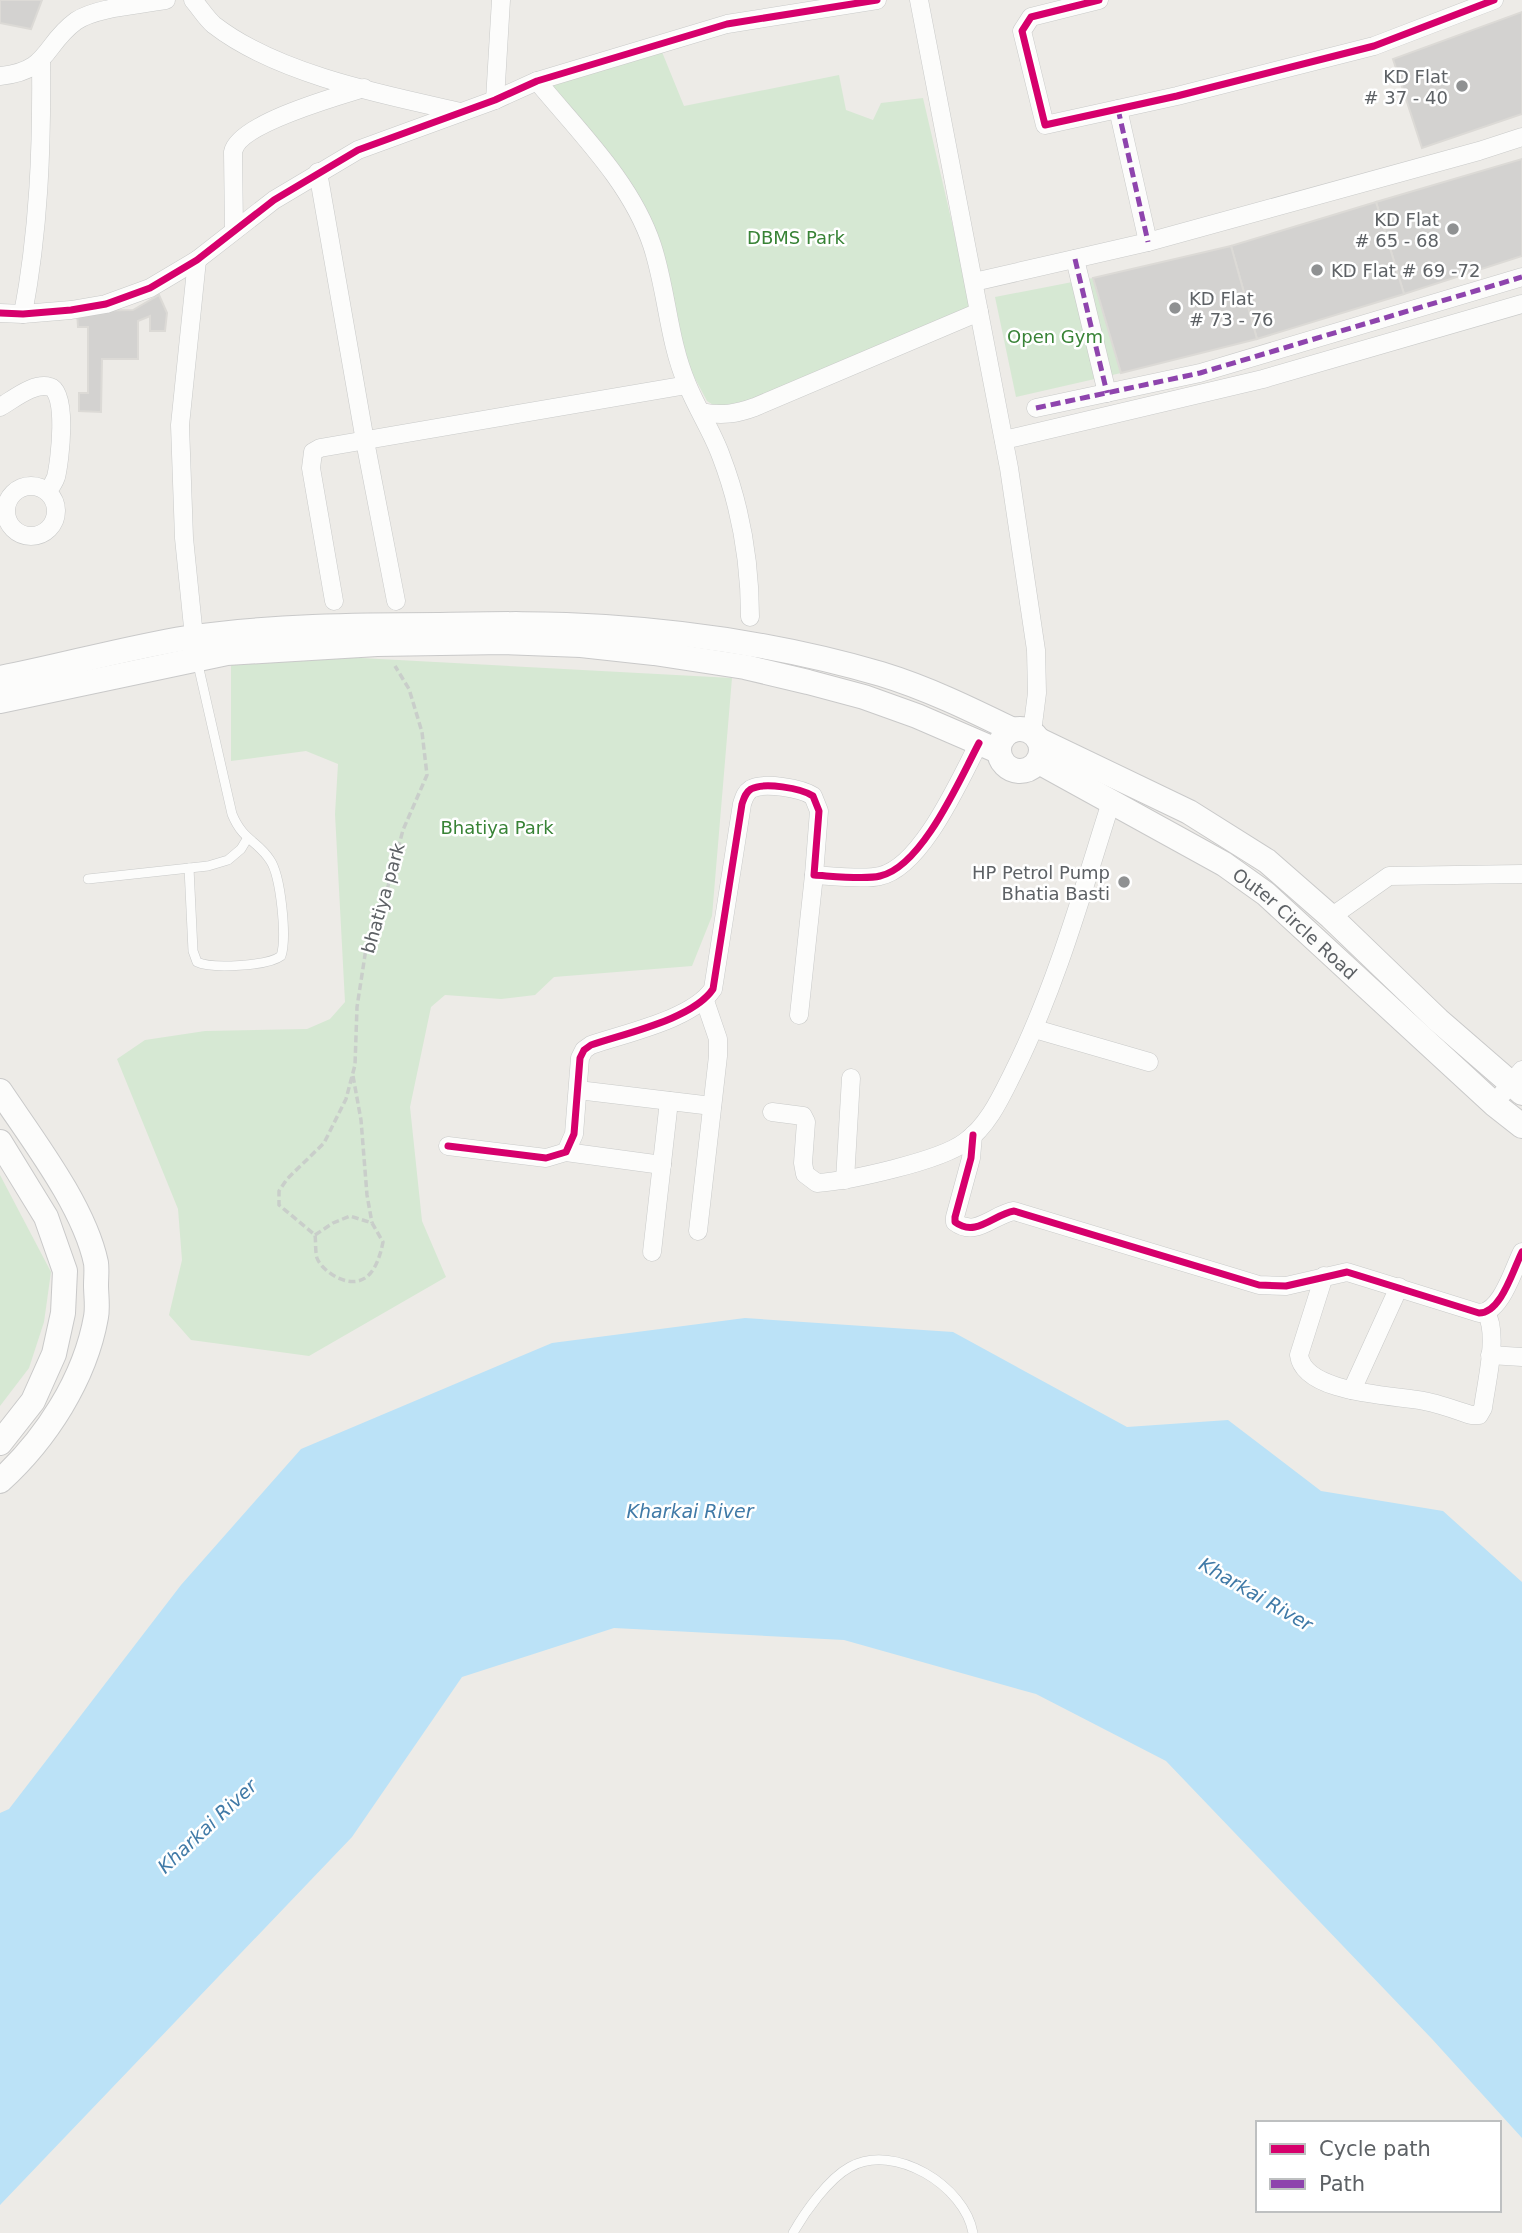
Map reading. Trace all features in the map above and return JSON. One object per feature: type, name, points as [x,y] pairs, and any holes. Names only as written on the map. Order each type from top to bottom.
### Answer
[{"type":"main road","points":[[0,701],[281,627],[592,626],[686,635],[777,648],[883,675],[944,696],[1031,741]]},
{"type":"main road","points":[[0,678],[195,648],[227,653],[377,644],[504,642],[581,645],[745,667],[864,696],[989,747],[1006,767],[1014,771],[1032,769],[1031,741]]},
{"type":"main road","points":[[989,747],[1000,743],[1005,735],[1031,741]]},
{"type":"main road","name":"Outer Circle Road","points":[[1031,741],[1111,802],[1224,864],[1266,894],[1494,1104],[1522,1126]]},
{"type":"main road","name":"Outer Circle Road","points":[[1031,741],[1189,812],[1267,861],[1331,916],[1438,1020],[1518,1082]]},
{"type":"main road","points":[[0,1091],[55,1173],[81,1224],[96,1264],[97,1315],[81,1371],[51,1421],[17,1465],[0,1480]]},
{"type":"main road","points":[[0,1142],[47,1217],[65,1270],[62,1313],[54,1354],[33,1401],[0,1443]]},
{"type":"street","points":[[0,76],[29,70],[41,61],[77,20],[94,13],[166,0]]},
{"type":"street","points":[[193,0],[213,24],[255,50],[299,69],[461,112]]},
{"type":"street","points":[[495,100],[501,0]]},
{"type":"street","points":[[0,313],[71,310],[106,304],[150,288],[197,260],[274,200],[358,150],[495,100],[537,81],[727,24],[877,0]]},
{"type":"street","points":[[919,0],[1004,440],[1036,650],[1037,693],[1031,741]]},
{"type":"street","points":[[1099,0],[1031,17],[1022,31],[1045,125],[1276,72],[1374,46],[1494,0]]},
{"type":"street","points":[[23,314],[38,218],[41,173],[41,61]]},
{"type":"street","points":[[537,81],[626,190],[652,245],[679,361],[687,385],[721,455],[742,527],[750,580],[750,617]]},
{"type":"street","points":[[234,231],[233,152],[237,142],[292,111],[364,88]]},
{"type":"street","points":[[1118,109],[1148,242]]},
{"type":"street","points":[[974,282],[1148,242],[1522,136]]},
{"type":"street","points":[[318,172],[396,601]]},
{"type":"street","points":[[1076,259],[1107,393]]},
{"type":"street","points":[[195,648],[184,538],[180,425],[197,260]]},
{"type":"street","points":[[1036,408],[1200,373],[1522,277]]},
{"type":"street","points":[[1004,440],[1264,379],[1522,304]]},
{"type":"street","points":[[701,412],[736,414],[979,312]]},
{"type":"street","points":[[334,601],[310,460],[313,452],[320,448],[687,385]]},
{"type":"street","points":[[0,407],[37,386],[55,389],[60,396],[60,440],[56,475],[47,491]]},
{"type":"street","points":[[32,486],[47,491],[52,497],[56,513],[50,528],[36,536],[27,536],[13,528],[3,503],[16,491],[32,486]]},
{"type":"street","points":[[814,875],[879,877],[897,869],[930,833],[989,747]]},
{"type":"street","points":[[566,1152],[574,1134],[583,1049],[671,1018],[705,1001],[713,989],[741,804],[746,793],[752,788],[806,791],[813,796],[819,811],[799,1015]]},
{"type":"street","points":[[772,1112],[803,1116],[806,1129],[803,1163],[805,1174],[810,1181],[817,1183],[845,1180],[947,1153],[966,1142],[1000,1098],[1035,1029],[1111,802]]},
{"type":"street","points":[[1331,916],[1389,876],[1522,874]]},
{"type":"street","points":[[698,1231],[718,1056],[718,1040],[705,1001]]},
{"type":"street","points":[[1035,1029],[1149,1062]]},
{"type":"street","points":[[845,1180],[851,1077]]},
{"type":"street","points":[[1494,1104],[1518,1082]]},
{"type":"street","points":[[578,1090],[712,1106]]},
{"type":"street","points":[[652,1252],[669,1101]]},
{"type":"street","points":[[973,1135],[973,1148],[955,1217],[959,1226],[977,1227],[1006,1212],[1014,1211],[1259,1285],[1286,1286],[1324,1276],[1356,1273],[1479,1313],[1486,1313],[1497,1305],[1522,1252]]},
{"type":"street","points":[[448,1146],[546,1158],[566,1152],[662,1165]]},
{"type":"street","points":[[1324,1276],[1300,1350],[1300,1362],[1313,1376],[1352,1390],[1425,1401],[1476,1416],[1483,1408],[1489,1355],[1491,1328],[1486,1313]]},
{"type":"street","points":[[1352,1390],[1399,1287]]},
{"type":"street","points":[[1489,1355],[1522,1357]]},
{"type":"lane","points":[[188,868],[193,951],[197,961],[214,965],[272,961],[281,956],[284,945],[279,879],[271,860],[247,839],[232,814],[195,648]]},
{"type":"lane","points":[[88,879],[188,868],[228,860],[247,839]]},
{"type":"lane","points":[[793,2233],[804,2213],[835,2179],[850,2167],[881,2159],[899,2163],[945,2186],[971,2218],[973,2233]]},
{"type":"path","points":[[352,1074],[361,1120],[372,1223],[383,1241],[378,1265],[366,1278],[347,1282],[328,1272],[317,1258],[316,1235],[333,1223],[350,1216],[372,1223]]},
{"type":"green space","name":"DBMS Park","points":[[662,52],[684,106],[839,75],[846,110],[873,120],[881,103],[923,98],[972,309],[727,414],[707,401],[690,369],[649,214],[548,84]]},
{"type":"green space","name":"Open Gym","points":[[1093,278],[1121,373],[1016,397],[995,297]]},
{"type":"green space","name":"Bhatiya Park","points":[[231,651],[732,678],[712,916],[692,966],[554,977],[535,995],[501,999],[445,995],[431,1007],[410,1107],[422,1221],[446,1277],[309,1356],[191,1340],[169,1315],[182,1260],[178,1209],[117,1059],[145,1040],[205,1031],[307,1029],[330,1019],[345,1002],[335,814],[338,764],[306,751],[231,761]]},
{"type":"green space","points":[[0,1175],[51,1272],[44,1322],[29,1368],[0,1406]]},
{"type":"water","name":"Kharkai River","points":[[745,1318],[953,1332],[1127,1427],[1228,1420],[1321,1491],[1443,1511],[1522,1582],[1522,2138],[1432,2039],[1166,1761],[1036,1694],[844,1640],[614,1628],[462,1677],[352,1837],[0,2205],[0,1813],[9,1809],[181,1585],[301,1449],[552,1343]]},
{"type":"building","points":[[0,0],[42,0],[31,29],[0,23]]},
{"type":"building","name":"KD Flat # 37 - 40","points":[[1522,12],[1522,114],[1422,148],[1393,59]]},
{"type":"building","name":"KD Flat # 65 - 68","points":[[1522,159],[1522,256],[1404,294],[1376,202]]},
{"type":"building","name":"KD Flat # 69 -72","points":[[1376,202],[1404,294],[1257,339],[1231,246]]},
{"type":"building","name":"KD Flat # 73 - 76","points":[[1231,246],[1257,339],[1121,373],[1093,278]]},
{"type":"building","points":[[159,295],[167,313],[165,331],[150,331],[150,316],[138,321],[138,359],[102,359],[101,412],[79,411],[79,393],[88,393],[88,327],[78,327],[77,311],[133,310]]},
{"type":"marked path","points":[[1118,109],[1148,242]]},
{"type":"marked path","points":[[1075,259],[1107,393]]},
{"type":"marked path","points":[[1036,408],[1200,373],[1522,277]]},
{"type":"cycle path","points":[[0,313],[71,310],[106,304],[150,288],[197,260],[274,200],[358,150],[495,100],[537,81],[727,24],[877,0]]},
{"type":"cycle path","points":[[1099,0],[1031,17],[1022,31],[1045,125],[1177,96],[1374,46],[1494,0]]},
{"type":"cycle path","points":[[448,1146],[546,1158],[566,1152],[574,1134],[580,1058],[584,1050],[591,1045],[675,1017],[703,1000],[713,989],[742,804],[751,789],[764,786],[782,787],[813,796],[819,811],[814,875],[857,878],[880,876],[896,869],[925,839],[950,799],[979,743]]},
{"type":"cycle path","points":[[973,1135],[971,1158],[955,1217],[955,1222],[963,1226],[985,1224],[1014,1211],[1259,1285],[1286,1286],[1347,1272],[1479,1313],[1487,1311],[1500,1298],[1522,1252]]},
{"type":"place","name":"KD Flat # 37 - 40","points":[[1462,86]]},
{"type":"place","name":"KD Flat # 65 - 68","points":[[1453,229]]},
{"type":"place","name":"KD Flat # 69 -72","points":[[1317,270]]},
{"type":"place","name":"KD Flat # 73 - 76","points":[[1175,308]]},
{"type":"place","name":"HP Petrol Pump Bhatia Basti","points":[[1124,882]]}]
